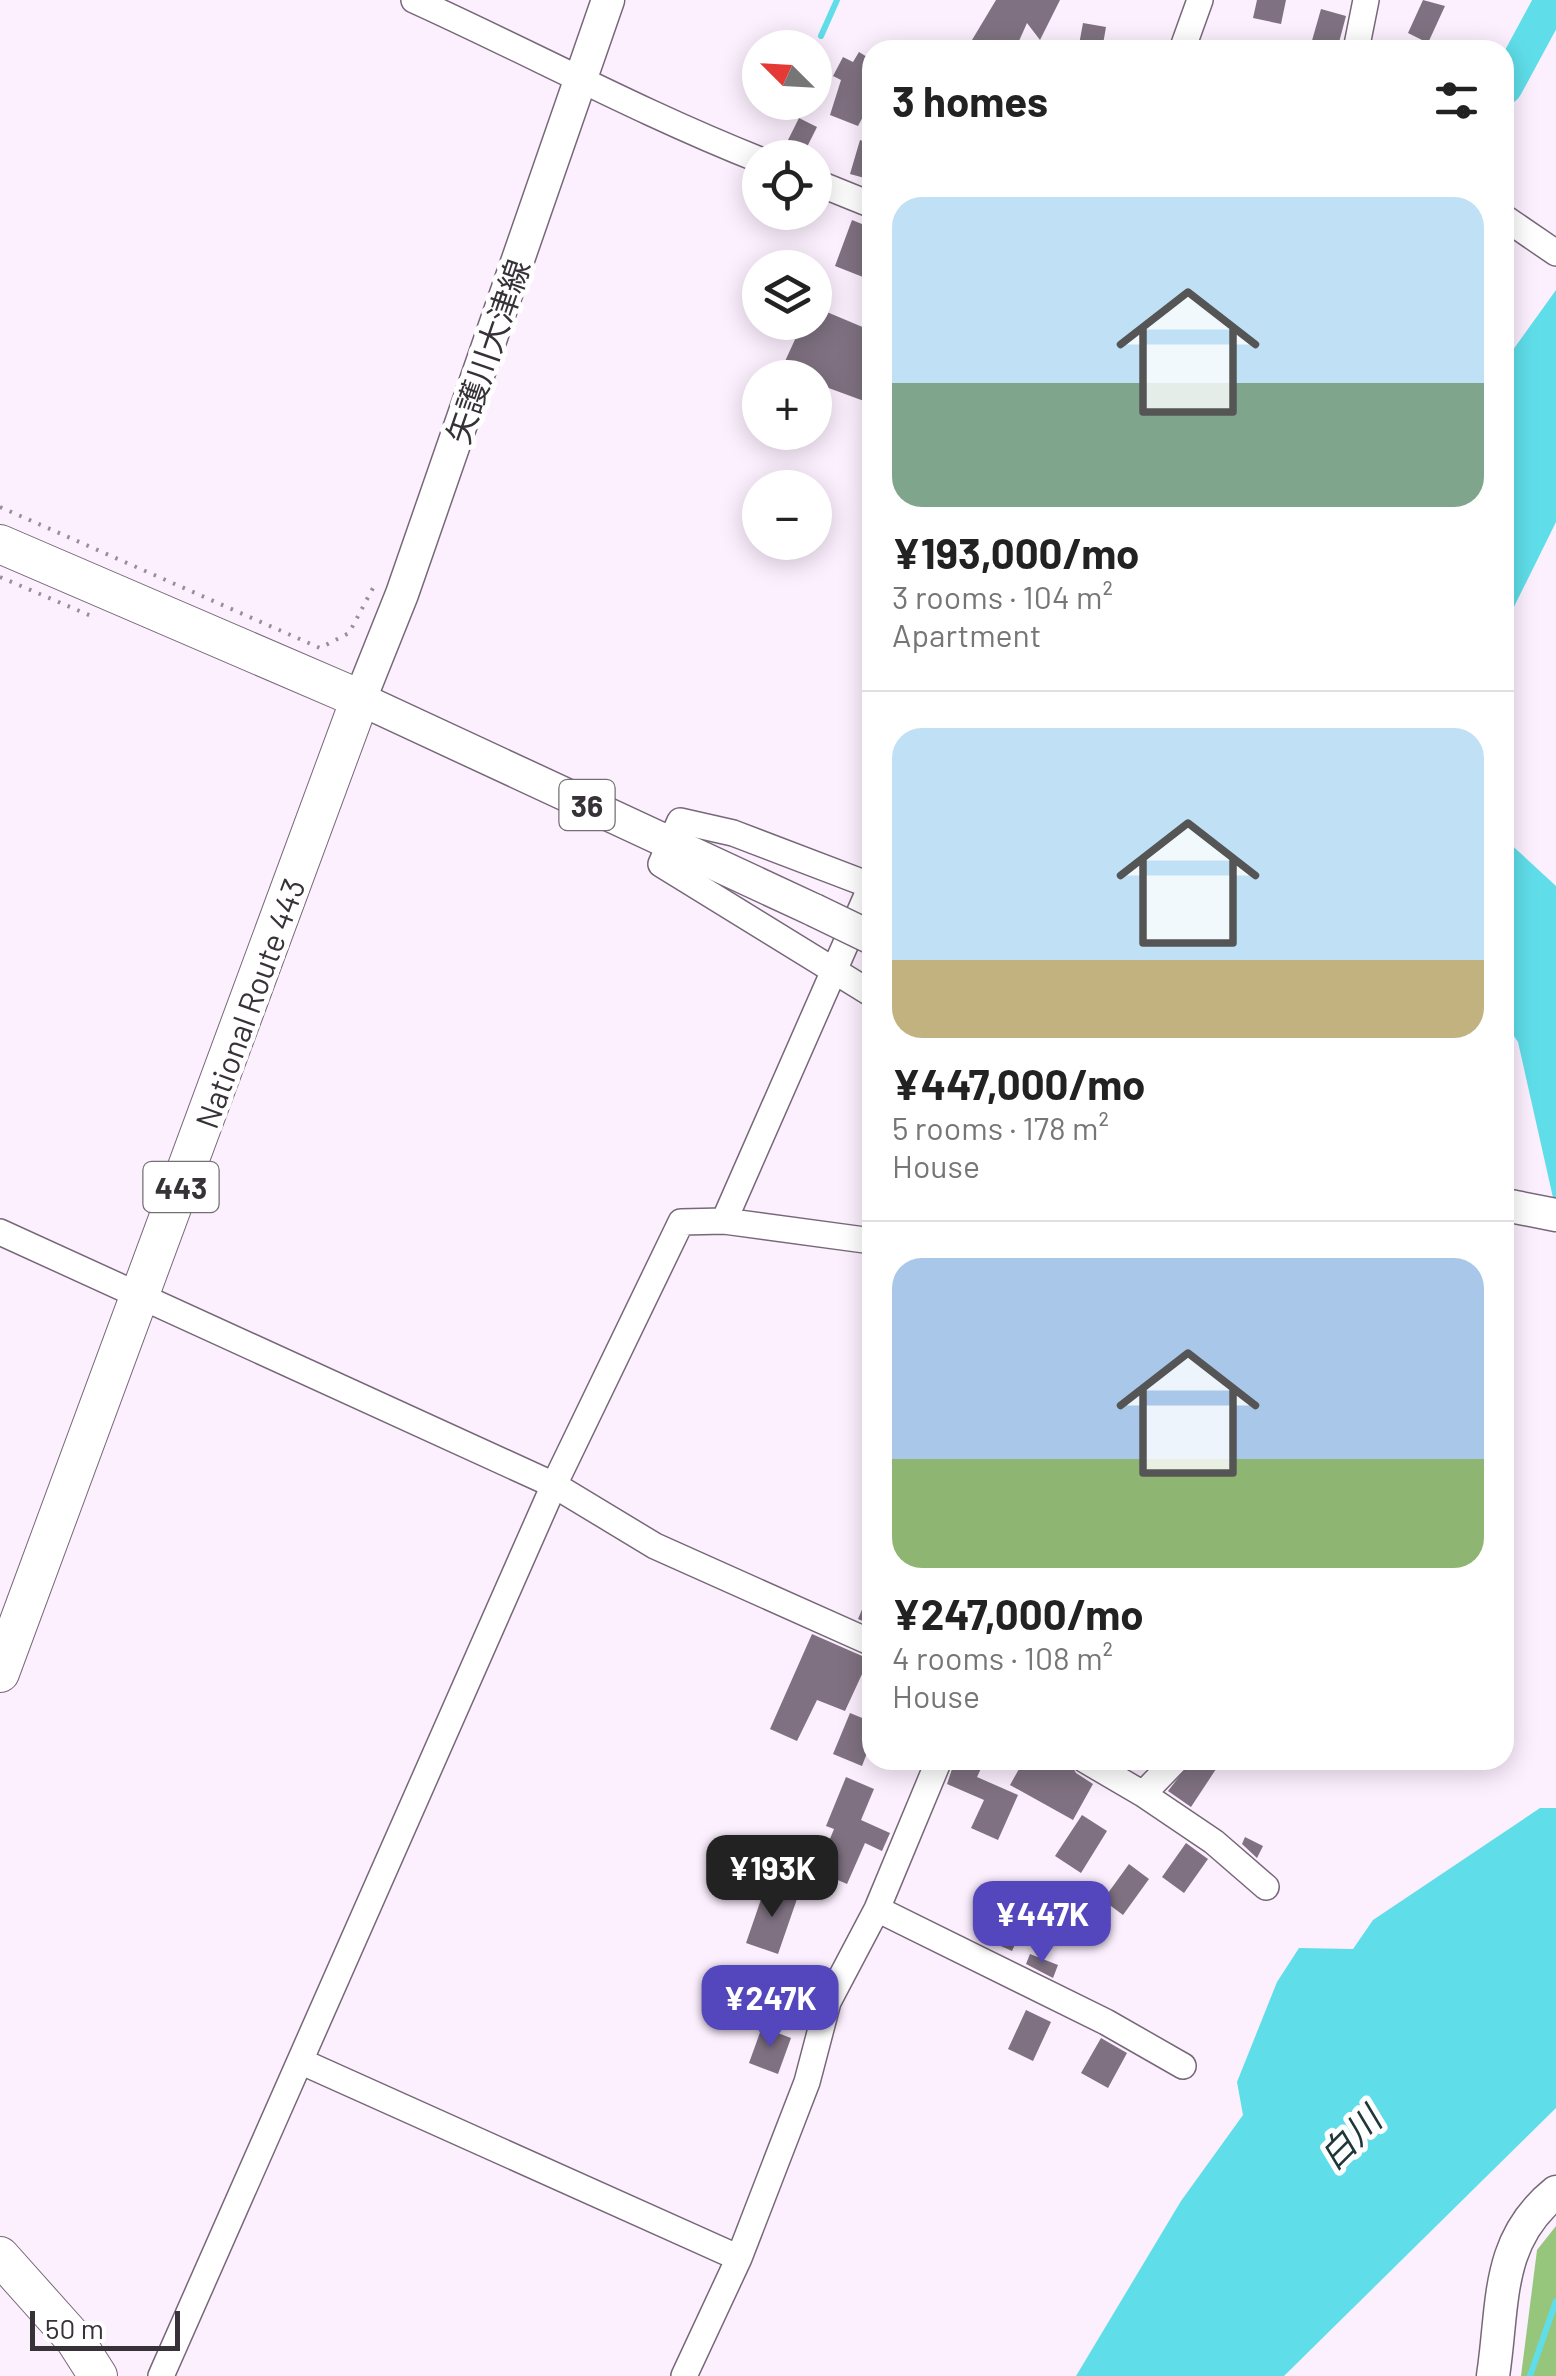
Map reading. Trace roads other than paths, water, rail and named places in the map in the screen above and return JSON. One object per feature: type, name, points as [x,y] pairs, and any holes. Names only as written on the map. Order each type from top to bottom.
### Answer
[{"type":"highway","points":[[0,544],[360,700]]},
{"type":"highway","name":"National Route 443","points":[[0,1673],[360,700]]},
{"type":"highway","points":[[0,2256],[75,2340],[98,2376]]},
{"type":"main road","name":"矢護川大津線","points":[[360,700],[402,594],[608,0]]},
{"type":"main road","name":"36","points":[[360,700],[862,933]]},
{"type":"main road","points":[[1514,1207],[1556,1215]]},
{"type":"main road","points":[[1494,2376],[1510,2254],[1519,2230],[1556,2192]]},
{"type":"street","points":[[414,0],[582,76],[610,96],[742,152]]},
{"type":"street","points":[[1186,40],[1200,0]]},
{"type":"street","points":[[1358,40],[1366,0]]},
{"type":"street","points":[[832,189],[862,201]]},
{"type":"street","points":[[1514,224],[1556,253]]},
{"type":"street","points":[[862,881],[733,833],[680,821],[660,864],[862,988]]},
{"type":"street","points":[[724,1221],[862,907]]},
{"type":"street","points":[[161,2376],[554,1485],[681,1222],[724,1221],[862,1240]]},
{"type":"street","points":[[0,1232],[554,1485],[656,1546],[862,1639]]},
{"type":"street","points":[[684,2376],[739,2258],[807,2082],[828,2002],[878,1909],[935,1770]]},
{"type":"street","points":[[1102,1770],[1214,1842],[1266,1887]]},
{"type":"street","points":[[1142,1794],[1166,1770]]},
{"type":"street","points":[[878,1909],[1090,2014],[1183,2066]]},
{"type":"street","points":[[300,2061],[739,2258]]},
{"type":"water","points":[[1556,290],[1556,522],[1514,607],[1514,348]]},
{"type":"water","points":[[1514,847],[1556,886],[1556,1211],[1514,1036]]},
{"type":"water","name":"白川","points":[[1540,1808],[1556,1808],[1556,2108],[1284,2376],[1076,2376],[1181,2201],[1243,2115],[1237,2082],[1277,1982],[1299,1948],[1353,1949],[1373,1920]]},
{"type":"waterway","points":[[824,30],[837,0]]},
{"type":"waterway","points":[[1514,70],[1552,0]]},
{"type":"waterway","points":[[1530,2376],[1556,2301]]}]
